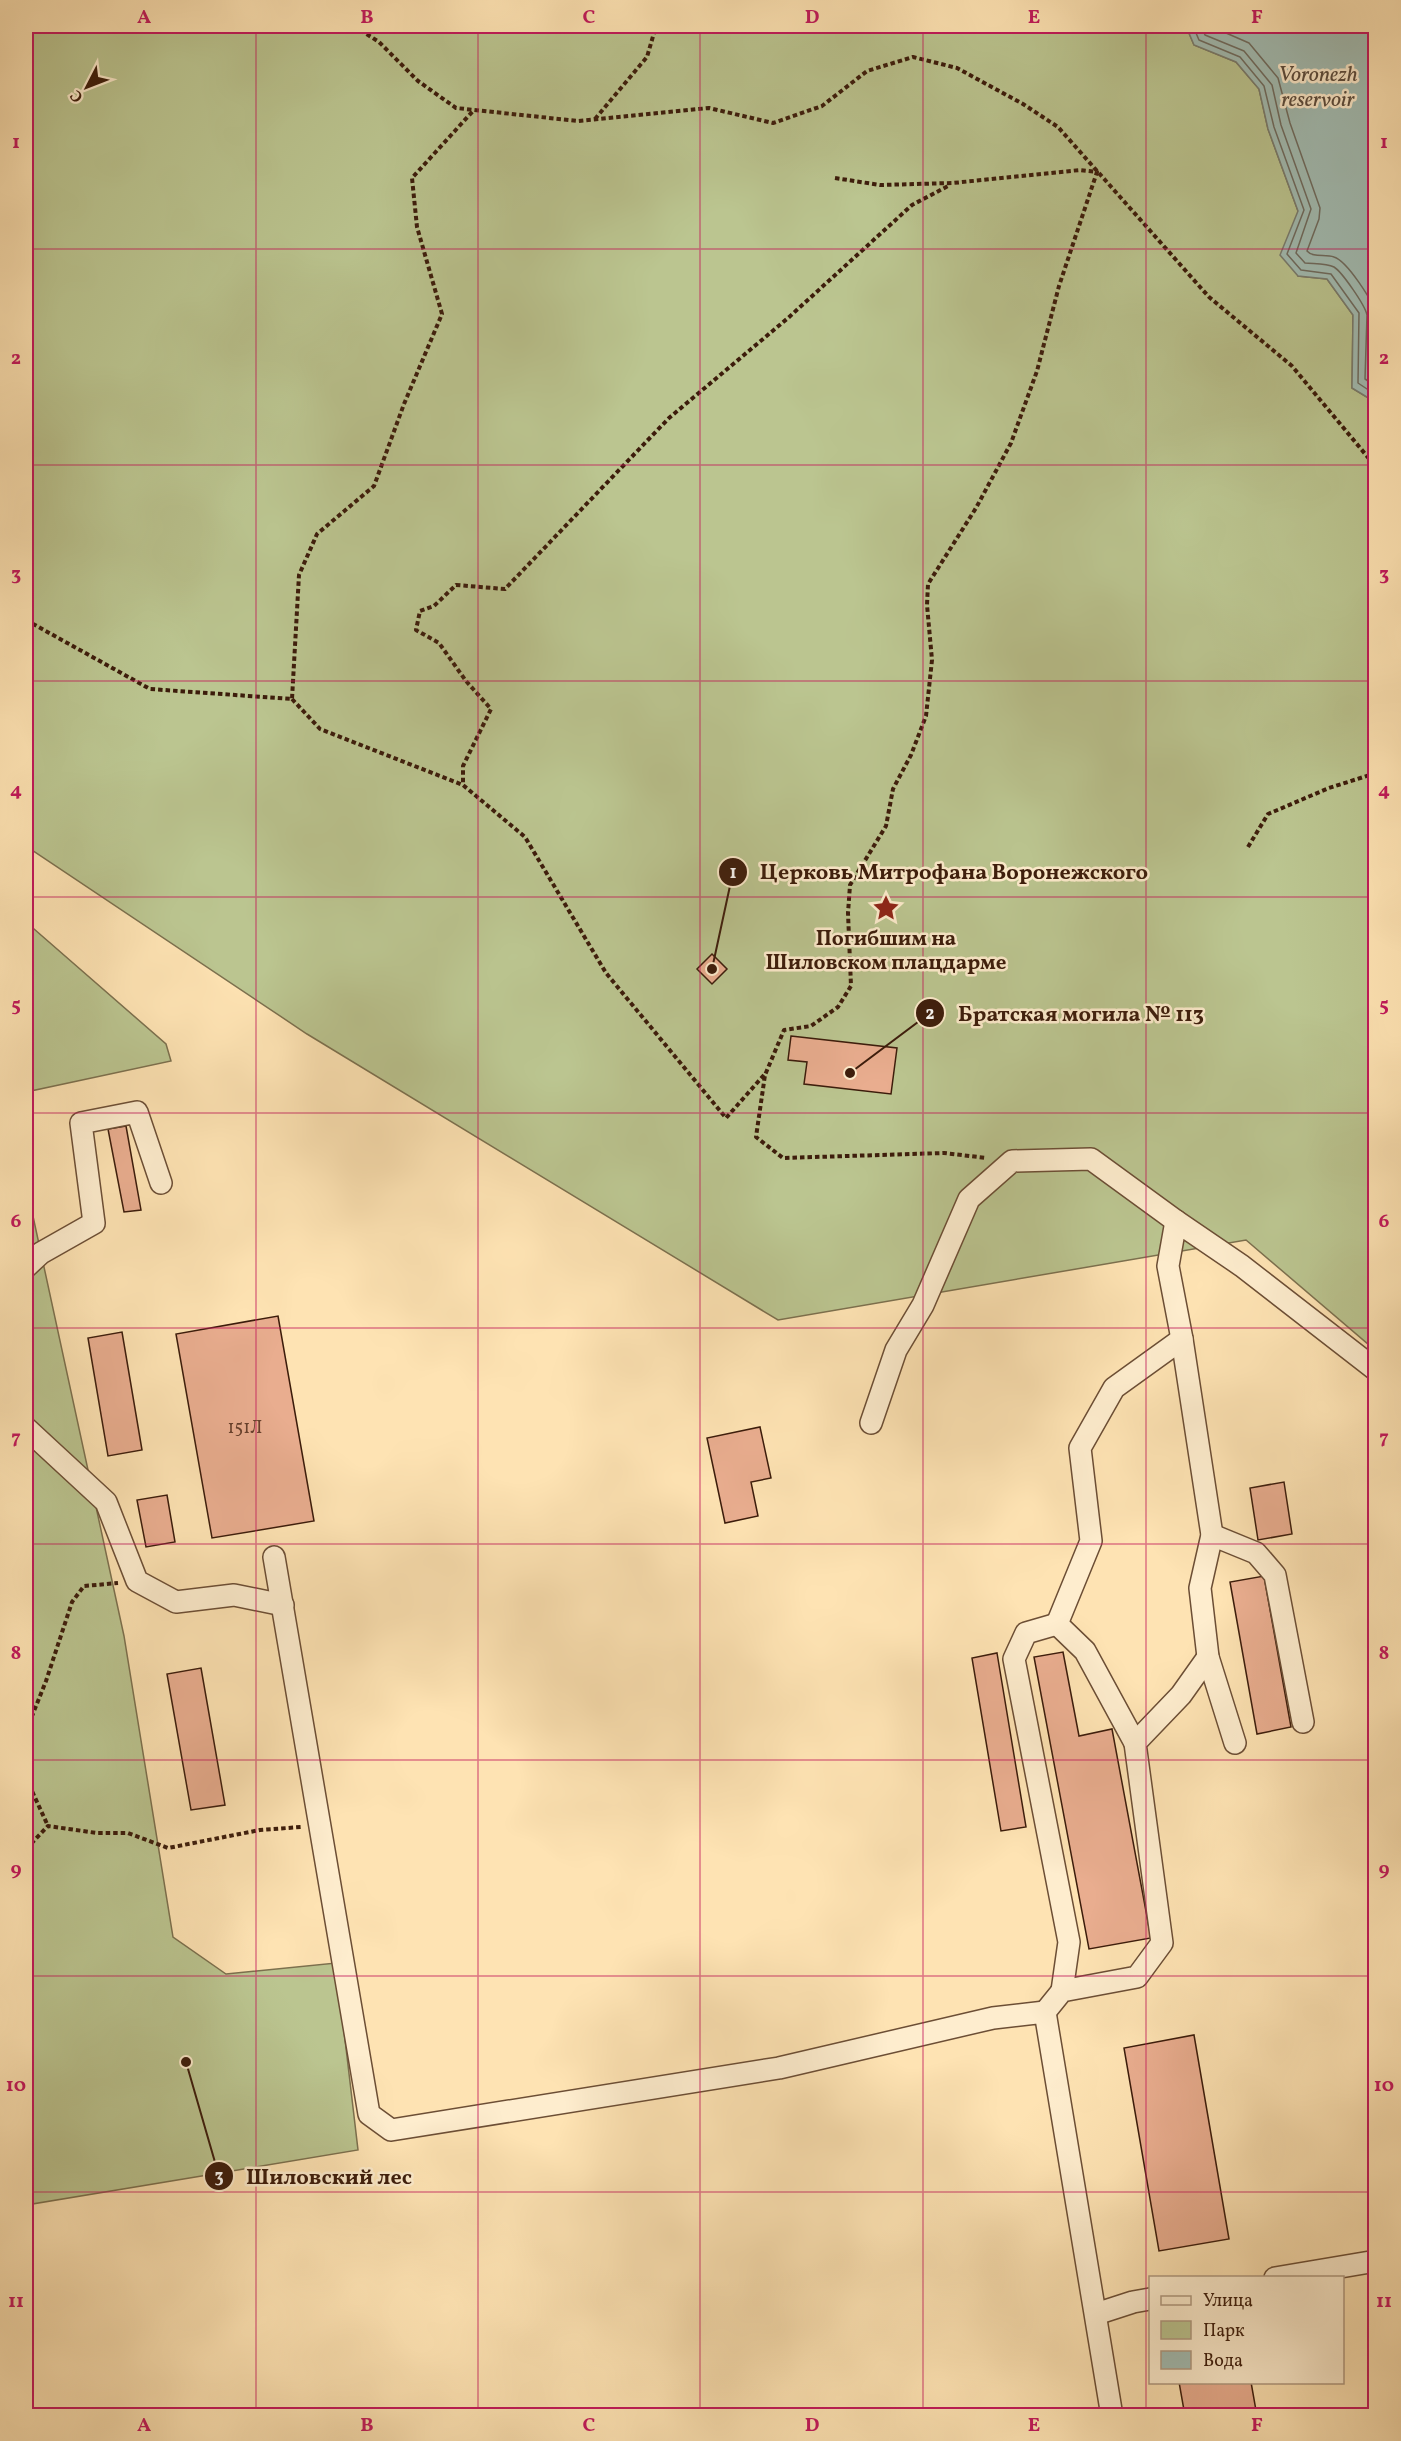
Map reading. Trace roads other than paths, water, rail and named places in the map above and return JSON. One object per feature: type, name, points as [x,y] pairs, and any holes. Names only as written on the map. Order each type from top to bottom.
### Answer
[{"type":"lane","points":[[26,1267],[41,1253],[94,1223],[81,1123],[137,1112],[161,1183]]},
{"type":"lane","points":[[871,1423],[896,1350],[923,1305],[969,1199],[1012,1161],[1091,1159],[1242,1266],[1376,1370]]},
{"type":"lane","points":[[1176,1221],[1168,1266],[1182,1339],[1212,1535],[1200,1588],[1208,1657],[1235,1743]]},
{"type":"lane","points":[[1057,1624],[1091,1541],[1080,1448],[1114,1388],[1182,1339]]},
{"type":"lane","points":[[26,1428],[106,1502],[137,1581],[176,1602],[234,1595],[283,1605]]},
{"type":"lane","points":[[1212,1535],[1257,1553],[1275,1575],[1303,1722]]},
{"type":"lane","points":[[274,1557],[369,2114],[390,2130],[779,2068],[993,2018],[1046,2012],[1062,1991],[1069,1942],[1014,1659],[1026,1633],[1057,1624]]},
{"type":"lane","points":[[1057,1624],[1085,1652],[1135,1743],[1162,1943],[1137,1977],[1062,1991]]},
{"type":"lane","points":[[1135,1743],[1180,1695],[1208,1657]]},
{"type":"lane","points":[[1046,2012],[1112,2415]]},
{"type":"lane","points":[[1281,2276],[1376,2261]]},
{"type":"lane","points":[[1096,2314],[1149,2299]]},
{"type":"water","name":"Voronezh reservoir","points":[[1186,26],[1375,26],[1375,402],[1352,388],[1353,315],[1327,279],[1298,276],[1280,255],[1298,211],[1268,129],[1259,89],[1236,62],[1194,45]]},
{"type":"place","name":"Погибшим на Шиловском плацдарме","points":[[886,908]]},
{"type":"place","name":"Церковь Митрофана Воронежского","points":[[712,969]]},
{"type":"place","name":"Братская могила № 113","points":[[850,1073]]},
{"type":"place","name":"Шиловский лес","points":[[186,2062]]}]
